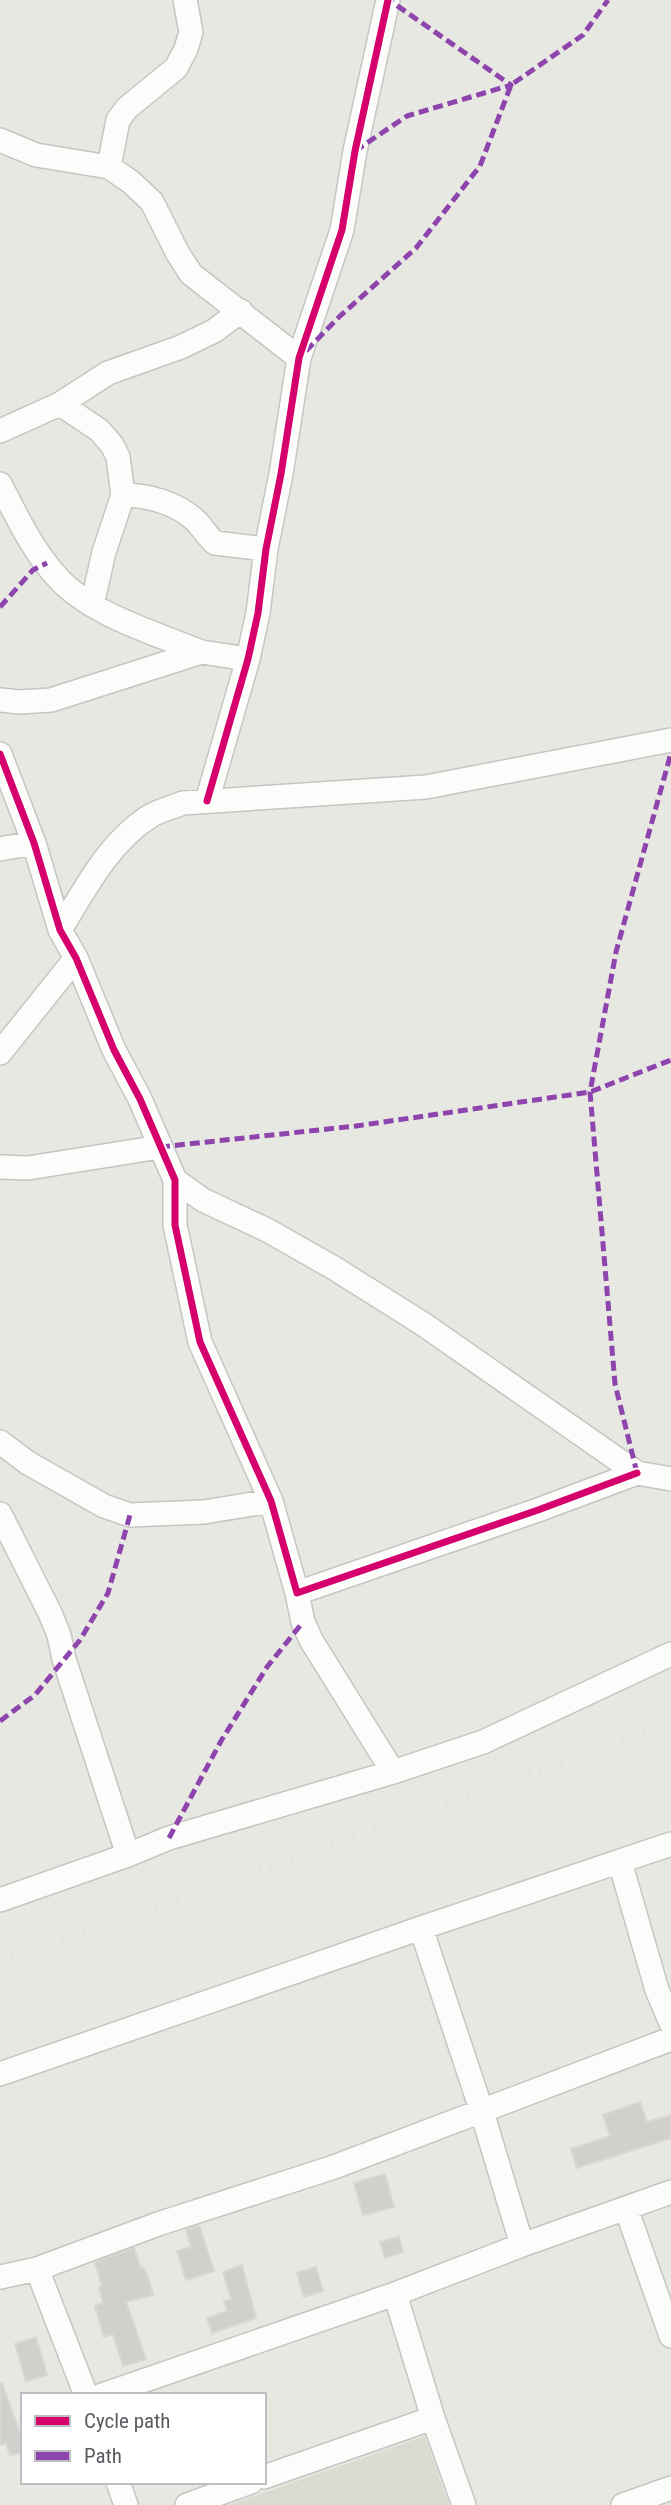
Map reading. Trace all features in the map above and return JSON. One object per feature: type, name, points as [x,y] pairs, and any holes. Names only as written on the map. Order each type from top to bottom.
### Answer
[{"type":"street","points":[[109,167],[118,120],[127,108],[176,68],[186,49],[191,32],[185,0]]},
{"type":"street","points":[[207,801],[248,659],[258,613],[266,549],[299,358],[342,230],[355,151],[388,0]]},
{"type":"street","points":[[0,140],[36,155],[109,167],[131,182],[152,202],[191,274],[299,358]]},
{"type":"street","points":[[0,431],[60,404],[108,373],[181,347],[214,331],[241,311]]},
{"type":"street","points":[[60,404],[99,430],[118,457],[122,495],[104,552],[92,605]]},
{"type":"street","points":[[0,484],[37,550],[56,577],[92,605],[135,626],[201,652],[248,659]]},
{"type":"street","points":[[122,495],[158,499],[194,519],[215,543],[266,549]]},
{"type":"street","points":[[0,701],[51,700],[201,652]]},
{"type":"street","points":[[60,930],[96,871],[124,838],[153,814],[183,803],[426,787],[671,740]]},
{"type":"street","points":[[0,754],[34,843],[60,930],[76,958],[114,1050],[140,1099],[175,1180],[175,1225],[200,1342],[271,1501],[303,1622],[311,1640],[393,1772]]},
{"type":"street","points":[[0,849],[34,843]]},
{"type":"street","points":[[2,1050],[76,958]]},
{"type":"street","points":[[0,1023],[2,1050]]},
{"type":"street","points":[[0,1167],[28,1168],[60,1164],[160,1147]]},
{"type":"street","points":[[175,1180],[203,1200],[267,1230],[412,1317],[637,1473],[671,1479]]},
{"type":"street","points":[[0,1441],[29,1463],[104,1506],[130,1515],[204,1512],[271,1501]]},
{"type":"street","points":[[297,1593],[637,1473]]},
{"type":"street","points":[[0,1514],[59,1635],[64,1659],[128,1855]]},
{"type":"street","points":[[0,1900],[169,1838],[393,1772],[483,1742],[671,1654]]},
{"type":"street","points":[[0,2074],[671,1844]]},
{"type":"street","points":[[620,1862],[657,1990],[671,2023]]},
{"type":"street","points":[[421,1928],[482,2112],[522,2245]]},
{"type":"street","points":[[0,2277],[37,2269],[158,2224],[334,2167],[671,2039]]},
{"type":"street","points":[[108,2393],[395,2294],[671,2192]]},
{"type":"street","points":[[626,2207],[671,2336]]},
{"type":"street","points":[[37,2269],[85,2393]]},
{"type":"street","points":[[395,2294],[433,2418],[464,2505]]},
{"type":"street","points":[[266,2476],[433,2418]]},
{"type":"street","points":[[119,2484],[126,2505]]},
{"type":"street","points":[[187,2505],[245,2484]]},
{"type":"street","points":[[624,2505],[671,2488]]},
{"type":"shaded area","points":[[425,2436],[449,2505],[229,2505]]},
{"type":"building","points":[[640,2102],[647,2122],[671,2115],[671,2138],[577,2168],[571,2149],[610,2136],[603,2115]]},
{"type":"building","points":[[385,2174],[394,2207],[363,2215],[354,2183]]},
{"type":"building","points":[[199,2225],[214,2271],[186,2280],[177,2251],[191,2247],[186,2230]]},
{"type":"building","points":[[399,2237],[403,2252],[385,2258],[380,2242]]},
{"type":"building","points":[[134,2248],[141,2268],[143,2267],[147,2274],[153,2295],[126,2302],[146,2359],[123,2366],[113,2334],[104,2337],[95,2306],[103,2303],[99,2287],[102,2286],[95,2262]]},
{"type":"building","points":[[242,2265],[256,2318],[212,2333],[207,2318],[227,2311],[224,2301],[231,2299],[223,2272]]},
{"type":"building","points":[[316,2267],[323,2291],[304,2297],[297,2273]]},
{"type":"building","points":[[36,2337],[47,2375],[26,2381],[15,2344]]},
{"type":"building","points":[[2,2383],[21,2436],[21,2452],[10,2455],[6,2443],[0,2445]]},
{"type":"railway","points":[[0,1962],[671,1724]]},
{"type":"marked path","points":[[355,151],[407,116],[511,85],[389,0]]},
{"type":"marked path","points":[[306,351],[339,317],[416,248],[480,166],[511,85],[583,35],[608,0]]},
{"type":"marked path","points":[[0,607],[33,570],[47,563]]},
{"type":"marked path","points":[[637,1473],[615,1384],[590,1092],[616,952],[671,753]]},
{"type":"marked path","points":[[160,1147],[356,1126],[590,1092],[671,1060]]},
{"type":"marked path","points":[[0,1721],[35,1695],[80,1640],[108,1593],[130,1515]]},
{"type":"marked path","points":[[169,1838],[221,1741],[267,1667],[303,1622]]},
{"type":"cycle path","points":[[207,801],[248,659],[258,613],[266,549],[299,358],[342,230],[355,151],[388,0]]},
{"type":"cycle path","points":[[0,754],[34,843],[60,930],[76,958],[114,1050],[140,1099],[175,1180],[175,1225],[200,1342],[271,1501],[297,1593],[637,1473]]}]
